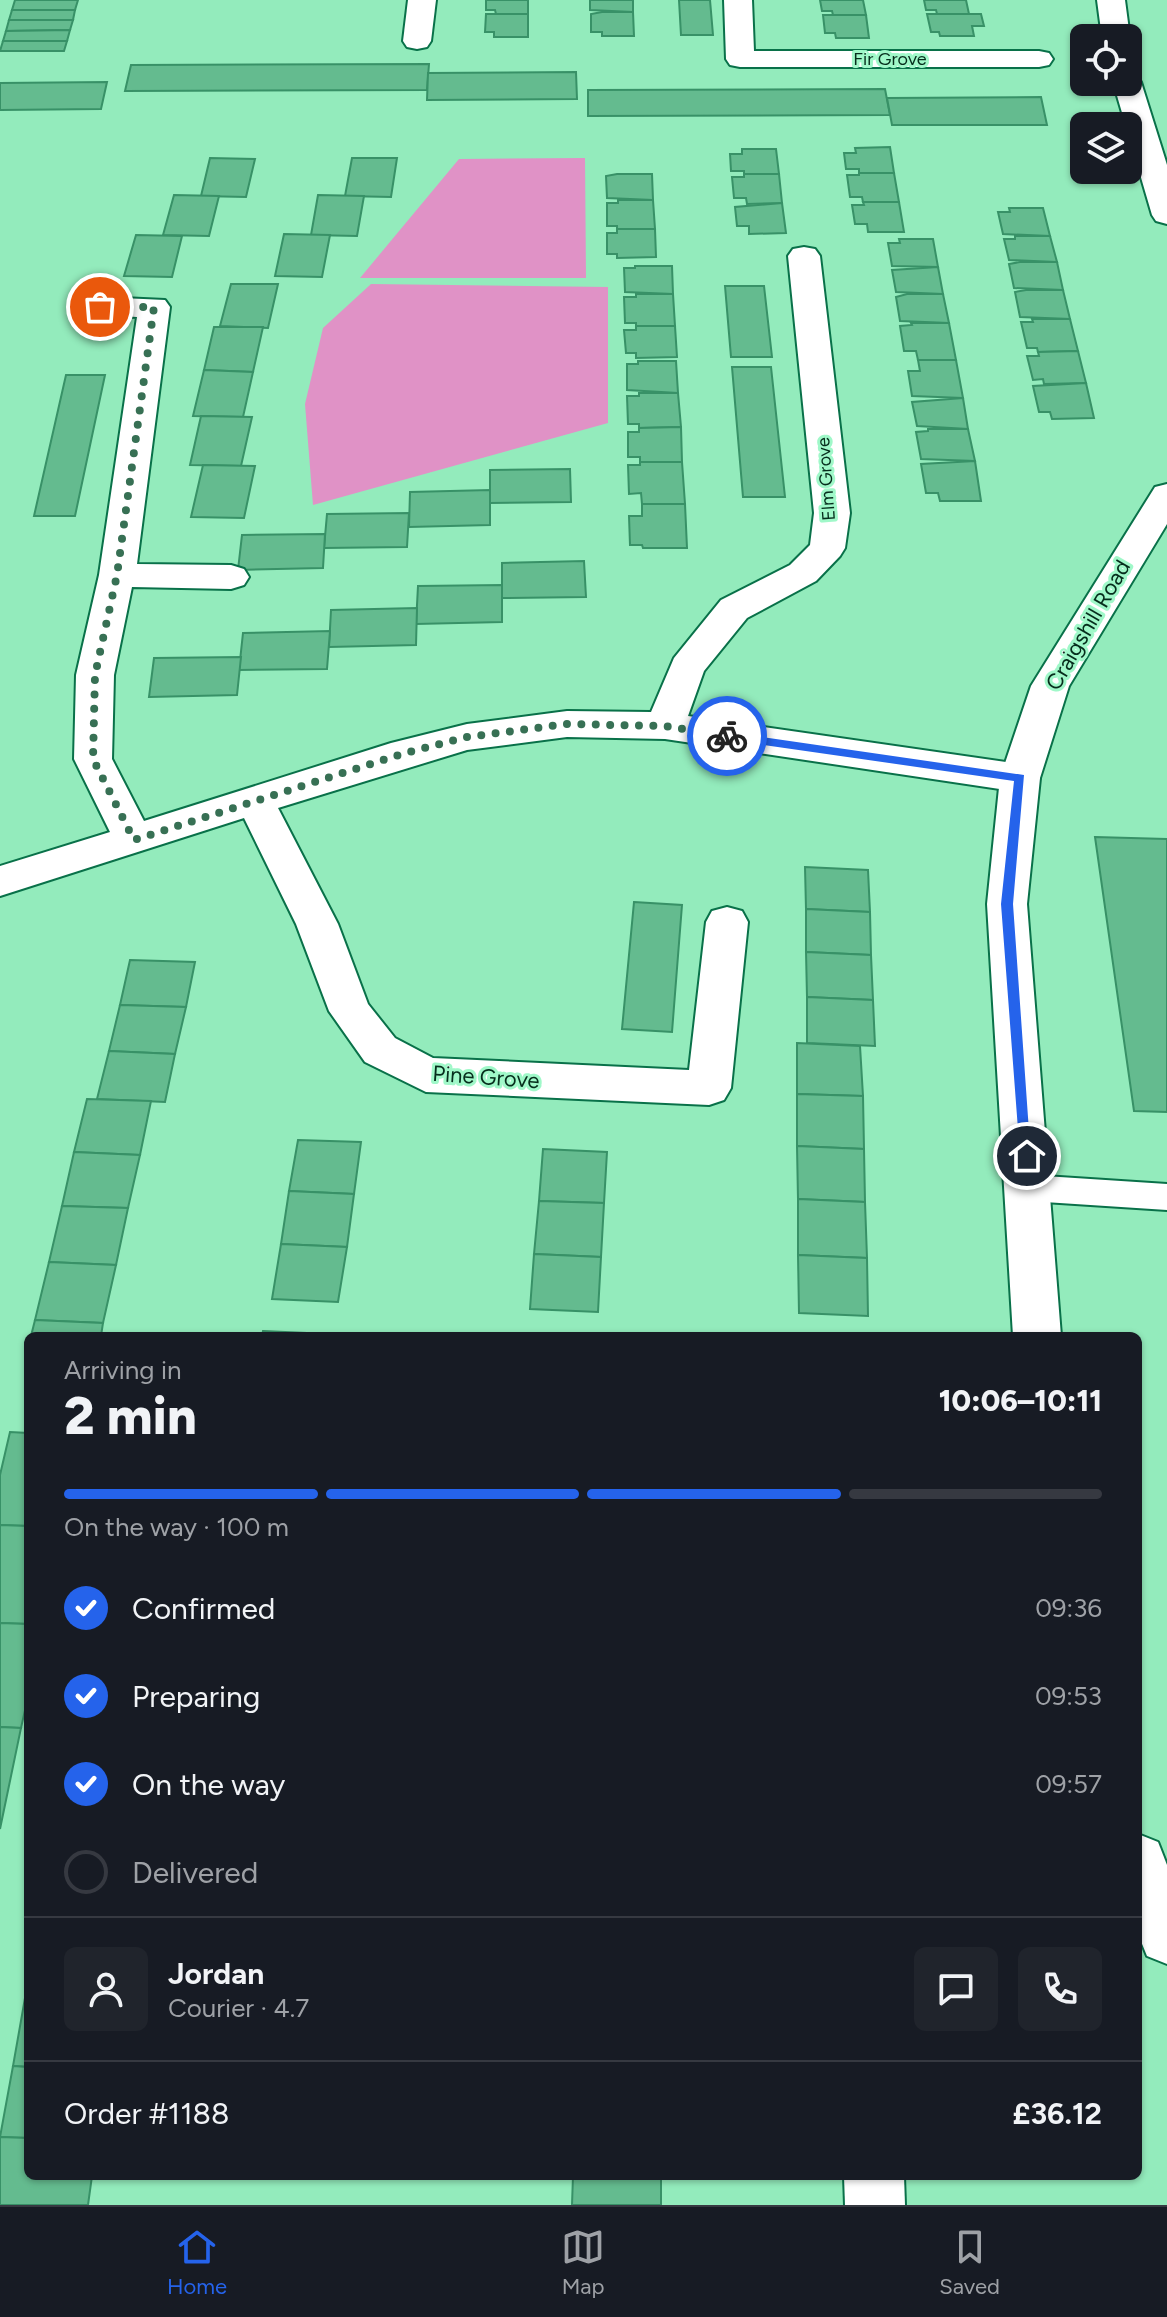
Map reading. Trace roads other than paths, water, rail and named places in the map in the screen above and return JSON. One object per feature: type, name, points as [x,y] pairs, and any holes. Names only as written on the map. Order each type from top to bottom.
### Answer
[{"type":"street","points":[[417,41],[422,0]]},
{"type":"street","name":"Fir Grove","points":[[738,0],[729,59],[1039,59]]},
{"type":"street","points":[[1111,0],[1114,24]]},
{"type":"street","points":[[1131,96],[1167,215]]},
{"type":"street","name":"Elm Grove","points":[[665,726],[687,667],[734,609],[803,573],[827,548],[832,513],[804,256]]},
{"type":"street","points":[[100,307],[154,307],[117,575],[95,675],[93,759],[134,840]]},
{"type":"street","name":"Craigshill Road","points":[[1037,1332],[1007,904],[1020,778],[1050,686],[1167,495]]},
{"type":"street","points":[[117,575],[231,577]]},
{"type":"street","points":[[0,881],[405,753],[467,737],[567,724],[665,726],[1020,778]]},
{"type":"street","name":"Pine Grove","points":[[255,802],[317,924],[350,1011],[380,1050],[426,1075],[709,1088],[727,922]]},
{"type":"street","points":[[1142,1872],[1167,1936]]},
{"type":"street","points":[[874,2180],[875,2205]]},
{"type":"lane","points":[[1029,1188],[1167,1197]]}]
